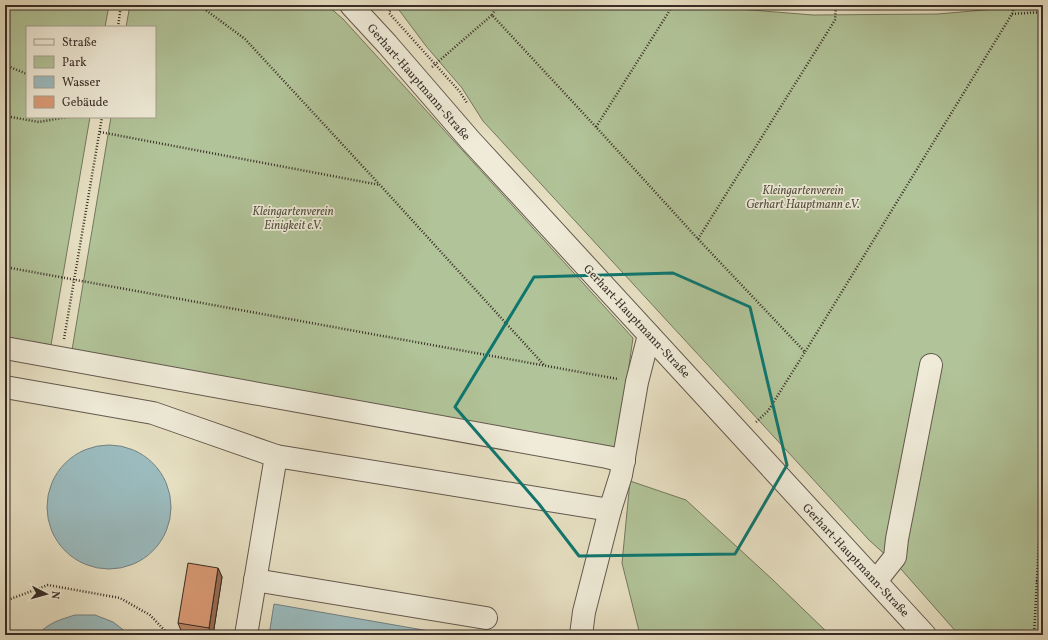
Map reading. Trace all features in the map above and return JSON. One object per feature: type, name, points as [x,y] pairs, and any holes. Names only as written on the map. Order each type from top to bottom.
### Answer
[{"type":"street","name":"Gerhart-Hauptmann-Straße","points":[[351,5],[387,44],[470,140],[925,635]]},
{"type":"street","points":[[581,635],[584,612],[610,510],[621,475],[637,382],[649,334]]},
{"type":"street","points":[[5,348],[624,461]]},
{"type":"street","points":[[876,581],[895,557],[897,539],[931,365]]},
{"type":"street","points":[[5,387],[153,413],[276,456],[610,510]]},
{"type":"street","points":[[246,635],[276,456]]},
{"type":"street","points":[[256,580],[486,618]]},
{"type":"path","points":[[118,26],[121,5]]},
{"type":"path","points":[[199,5],[245,39],[544,365]]},
{"type":"path","points":[[389,12],[392,5]]},
{"type":"path","points":[[445,57],[492,15],[498,5]]},
{"type":"path","points":[[698,239],[835,20],[836,5]]},
{"type":"path","points":[[754,424],[768,411],[805,352],[1012,14],[1014,5]]},
{"type":"path","points":[[596,127],[670,10]]},
{"type":"path","points":[[1012,14],[1043,12]]},
{"type":"path","points":[[492,15],[698,239],[805,352]]},
{"type":"path","points":[[5,65],[26,74]]},
{"type":"path","points":[[5,116],[39,122],[61,118]]},
{"type":"path","points":[[61,358],[102,118]]},
{"type":"path","points":[[100,132],[380,185]]},
{"type":"path","points":[[5,267],[637,382]]},
{"type":"path","points":[[1034,635],[1043,466]]},
{"type":"path","points":[[1036,581],[1043,581]]},
{"type":"path","points":[[5,601],[48,585],[120,598],[150,615],[169,635]]},
{"type":"highlighted area","points":[[673,273],[750,307],[787,465],[735,554],[579,556],[539,504],[455,407],[534,277]]},
{"type":"green space","points":[[5,5],[109,5],[105,26],[26,26],[26,118],[90,118],[51,345],[5,337]]},
{"type":"green space","name":"Kleingartenverein Einigkeit e.V.","points":[[130,5],[327,5],[343,19],[633,338],[617,449],[72,350],[111,118],[156,118],[156,26],[126,26]]},
{"type":"green space","name":"Kleingartenverein Gerhart Hauptmann e.V.","points":[[400,5],[688,5],[813,15],[938,14],[1043,5],[1043,635],[959,635],[900,568],[869,540],[483,121],[462,88],[426,46],[399,10]]},
{"type":"green space","points":[[630,481],[686,500],[830,635],[640,635],[622,563]]},
{"type":"water","points":[[109,445],[133,449],[144,455],[153,463],[161,472],[167,483],[171,507],[167,531],[161,542],[153,551],[144,559],[133,565],[109,569],[85,565],[74,559],[65,551],[57,542],[51,531],[47,507],[51,483],[57,472],[65,463],[74,455],[85,449]]},
{"type":"water","points":[[274,604],[452,635],[269,635]]},
{"type":"water","points":[[75,615],[95,615],[113,622],[130,635],[38,635],[50,624]]},
{"type":"building","points":[[188,563],[218,568],[209,628],[178,623]]}]
